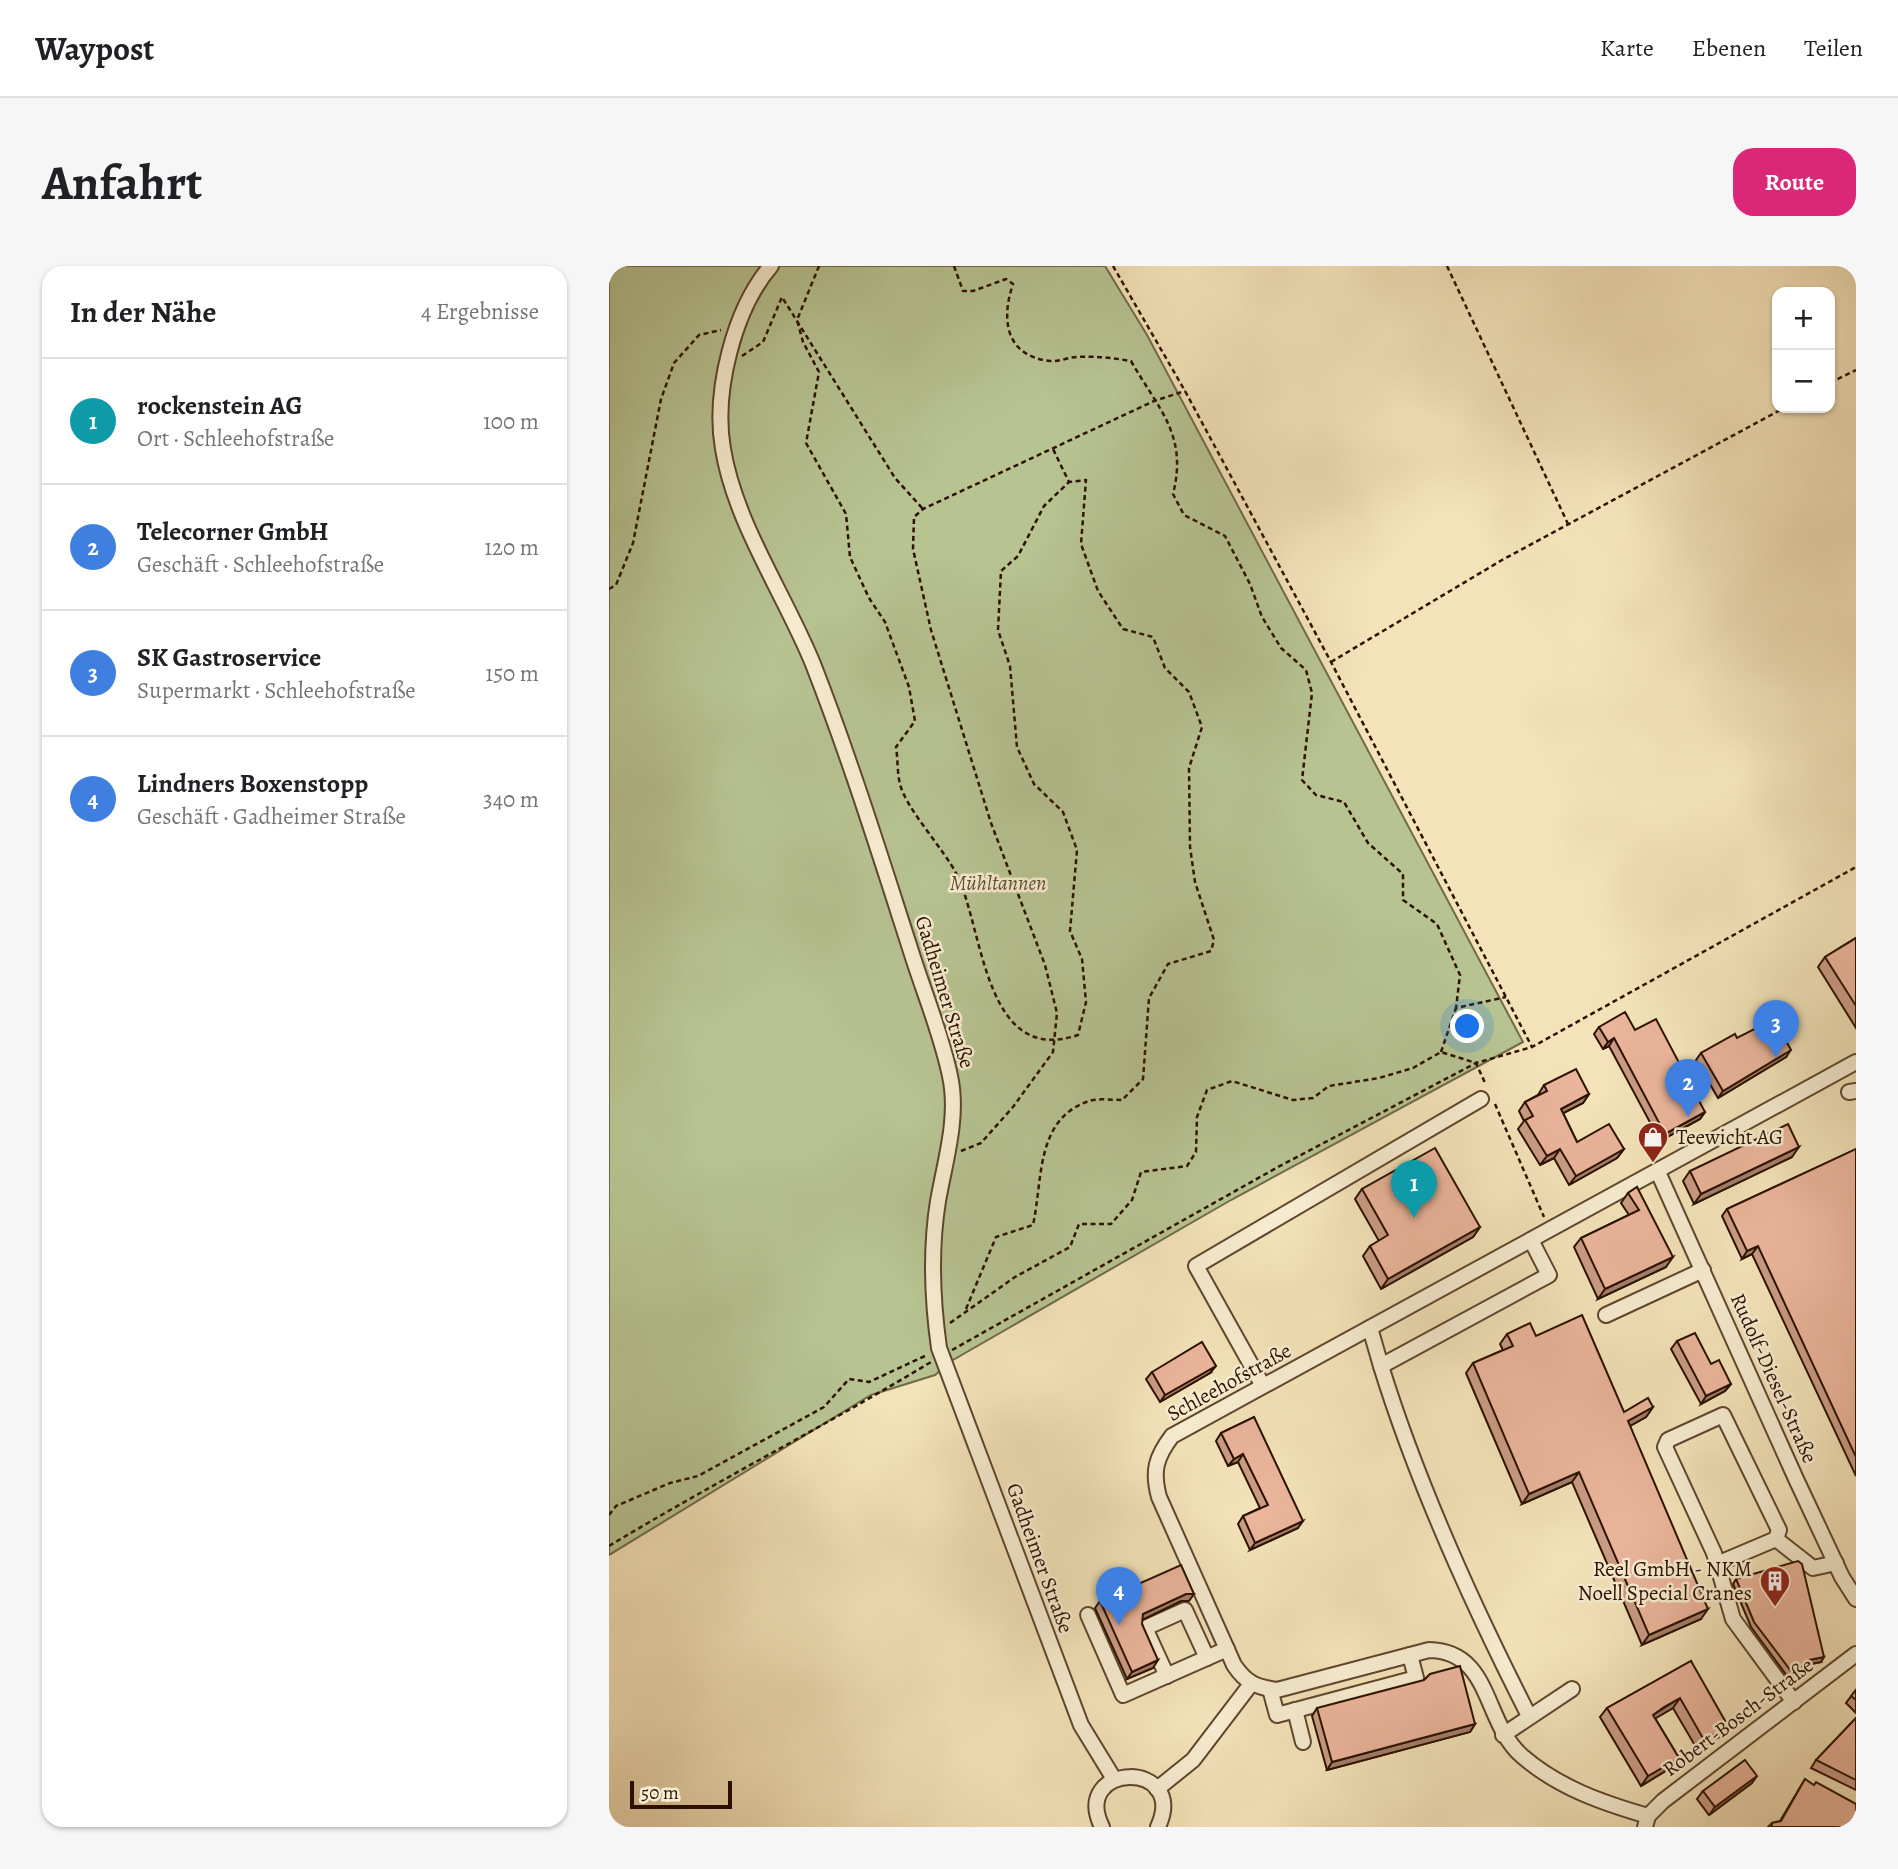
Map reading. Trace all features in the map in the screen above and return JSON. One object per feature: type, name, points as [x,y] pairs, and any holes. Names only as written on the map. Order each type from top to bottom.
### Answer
[{"type":"street","name":"Gadheimer Straße","points":[[771,266],[761,278],[737,326],[723,386],[722,447],[736,496],[813,664],[951,1077],[951,1123],[931,1258],[932,1301],[941,1352],[1081,1726],[1114,1779]]},
{"type":"street","name":"Schleehofstraße","points":[[1251,1684],[1243,1679],[1227,1649],[1159,1497],[1154,1476],[1158,1454],[1172,1436],[1856,1062]]},
{"type":"street","points":[[1263,1386],[1196,1266],[1487,1096]]},
{"type":"street","name":"Rudolf-Diesel-Straße","points":[[1658,1172],[1836,1563],[1856,1599]]},
{"type":"street","points":[[1381,1366],[1549,1275],[1531,1240]]},
{"type":"street","points":[[1607,1315],[1703,1269]]},
{"type":"street","points":[[1370,1328],[1394,1406],[1481,1622],[1529,1716]]},
{"type":"street","points":[[1717,1564],[1776,1539],[1779,1530],[1727,1418],[1723,1415],[1668,1440],[1665,1447],[1717,1564],[1733,1619],[1794,1702]]},
{"type":"street","points":[[1776,1539],[1813,1568],[1836,1563]]},
{"type":"street","points":[[1167,1676],[1145,1628],[1185,1610],[1207,1658]]},
{"type":"street","points":[[1088,1615],[1123,1695],[1227,1649]]},
{"type":"street","points":[[1157,1789],[1193,1760],[1251,1684],[1270,1689],[1429,1650],[1445,1650],[1460,1656],[1475,1670],[1503,1735],[1522,1756],[1592,1800],[1647,1822]]},
{"type":"street","name":"Robert-Bosch-Straße","points":[[1647,1822],[1663,1801],[1856,1654]]},
{"type":"street","points":[[1270,1689],[1277,1715],[1416,1678],[1410,1655]]},
{"type":"street","points":[[1503,1735],[1572,1689]]},
{"type":"street","points":[[1295,1710],[1303,1742]]},
{"type":"street","points":[[1102,1827],[1097,1811],[1098,1801],[1107,1785],[1114,1779],[1133,1775],[1151,1782],[1157,1789],[1164,1808],[1158,1827]]},
{"type":"path","points":[[819,266],[797,320],[803,342],[819,372],[806,443],[846,514],[850,557],[869,598],[885,622],[909,687],[915,721],[896,747],[900,786],[958,876],[996,1000],[1027,1035],[1056,1043],[1078,1035],[1086,1002],[1082,959],[1070,931],[1077,850],[1063,812],[1034,784],[1017,747],[1010,666],[998,630],[1001,571],[1018,556],[1044,506],[1069,482],[1086,480],[1081,544],[1098,591],[1123,629],[1153,637],[1165,668],[1189,692],[1202,727],[1189,768],[1190,847],[1195,883],[1214,940],[1211,951],[1168,964],[1149,998],[1143,1079],[1122,1100],[1090,1101],[1063,1115],[1048,1136],[1033,1225],[996,1237],[965,1311]]},
{"type":"path","points":[[609,1516],[616,1507],[670,1483],[698,1476],[824,1407],[849,1379],[869,1382],[941,1352],[951,1321],[1015,1277],[1070,1247],[1079,1224],[1111,1224],[1132,1200],[1141,1172],[1187,1166],[1196,1152],[1197,1117],[1207,1090],[1232,1081],[1293,1100],[1313,1098],[1329,1086],[1379,1078],[1413,1068],[1441,1052],[1455,1009],[1460,975],[1437,924],[1403,900],[1403,874],[1368,843],[1344,802],[1317,795],[1302,780],[1312,693],[1307,670],[1281,648],[1262,617],[1251,584],[1225,536],[1184,515],[1173,494],[1179,469],[1178,446],[1170,425],[1131,361],[1096,356],[1051,361],[1023,351],[1007,331],[1006,305],[1013,284],[1006,279],[973,291],[963,291],[954,266]]},
{"type":"path","points":[[1113,266],[1185,391],[1331,662],[1532,1047]]},
{"type":"path","points":[[1447,266],[1568,524]]},
{"type":"path","points":[[609,589],[616,585],[633,543],[661,400],[674,363],[699,335],[737,326],[740,358],[762,342],[782,297],[895,478],[923,509]]},
{"type":"path","points":[[1835,380],[1856,370]]},
{"type":"path","points":[[947,1156],[981,1143],[1013,1107],[1053,1052],[1057,1013],[1045,965],[991,823],[931,630],[913,549],[914,517],[923,509],[1154,401],[1185,391]]},
{"type":"path","points":[[1331,662],[1568,524],[1775,413]]},
{"type":"path","points":[[1053,449],[1069,482]]},
{"type":"path","points":[[609,1546],[730,1475],[845,1415],[941,1352],[1278,1167],[1476,1063],[1532,1047],[1856,867]]},
{"type":"path","points":[[1455,1009],[1506,997]]},
{"type":"path","points":[[1441,1052],[1476,1063]]},
{"type":"path","points":[[1476,1063],[1487,1096],[1550,1229]]},
{"type":"green space","name":"Mühltannen","points":[[609,266],[1105,266],[1147,335],[1523,1042],[1231,1200],[953,1360],[935,1375],[871,1395],[609,1555]]},
{"type":"building","points":[[1856,938],[1856,1006],[1825,957]]},
{"type":"building","points":[[1625,1012],[1635,1030],[1656,1019],[1705,1112],[1665,1134],[1614,1038],[1608,1042],[1599,1027]]},
{"type":"building","points":[[1774,1019],[1791,1050],[1723,1091],[1701,1053],[1735,1034],[1737,1038]]},
{"type":"building","points":[[1576,1069],[1589,1094],[1561,1109],[1577,1142],[1609,1124],[1624,1149],[1576,1176],[1560,1149],[1547,1156],[1525,1120],[1533,1116],[1525,1102],[1547,1091],[1544,1085]]},
{"type":"building","points":[[1788,1124],[1799,1147],[1701,1194],[1690,1171]]},
{"type":"building","points":[[1435,1148],[1480,1227],[1388,1279],[1370,1246],[1388,1235],[1362,1189]]},
{"type":"building","points":[[1856,1149],[1856,1457],[1758,1246],[1747,1251],[1727,1209]]},
{"type":"building","points":[[1637,1187],[1673,1257],[1605,1289],[1581,1238],[1639,1210],[1628,1193]]},
{"type":"building","points":[[1582,1315],[1624,1412],[1648,1398],[1653,1407],[1628,1421],[1708,1609],[1649,1635],[1579,1472],[1529,1494],[1473,1363],[1513,1346],[1507,1334],[1530,1323],[1536,1336]]},
{"type":"building","points":[[1695,1333],[1711,1364],[1719,1360],[1731,1384],[1706,1396],[1677,1341]]},
{"type":"building","points":[[1202,1342],[1216,1366],[1165,1395],[1152,1372]]},
{"type":"building","points":[[1254,1417],[1303,1521],[1255,1543],[1243,1516],[1268,1505],[1243,1454],[1234,1459],[1221,1433]]},
{"type":"building","name":"Reel GmbH - NKM Noell Special Cranes","points":[[1798,1561],[1802,1564],[1824,1657],[1809,1660],[1794,1675],[1754,1622],[1736,1579]]},
{"type":"building","points":[[1181,1565],[1194,1594],[1186,1594],[1143,1614],[1142,1624],[1158,1660],[1132,1672],[1100,1601]]},
{"type":"building","points":[[1691,1661],[1728,1726],[1704,1740],[1680,1698],[1664,1707],[1653,1715],[1679,1758],[1648,1776],[1607,1708]]},
{"type":"building","points":[[1460,1666],[1475,1724],[1332,1762],[1317,1708],[1424,1680],[1430,1674]]},
{"type":"building","points":[[1856,1718],[1856,1780],[1816,1760]]},
{"type":"building","points":[[1745,1760],[1757,1776],[1715,1807],[1703,1791]]},
{"type":"building","points":[[1805,1779],[1814,1785],[1816,1782],[1856,1804],[1856,1827],[1772,1827],[1772,1823],[1781,1821]]},
{"type":"place","name":"SK Gastroservice","points":[[1776,1058]]},
{"type":"place","name":"Telecorner GmbH","points":[[1688,1117]]},
{"type":"place","name":"Teewicht AG","points":[[1653,1164]]},
{"type":"place","name":"rockenstein AG","points":[[1414,1218]]},
{"type":"place","name":"Reel GmbH - NKM Noell Special Cranes","points":[[1775,1608]]},
{"type":"place","name":"Lindners Boxenstopp","points":[[1119,1625]]}]
